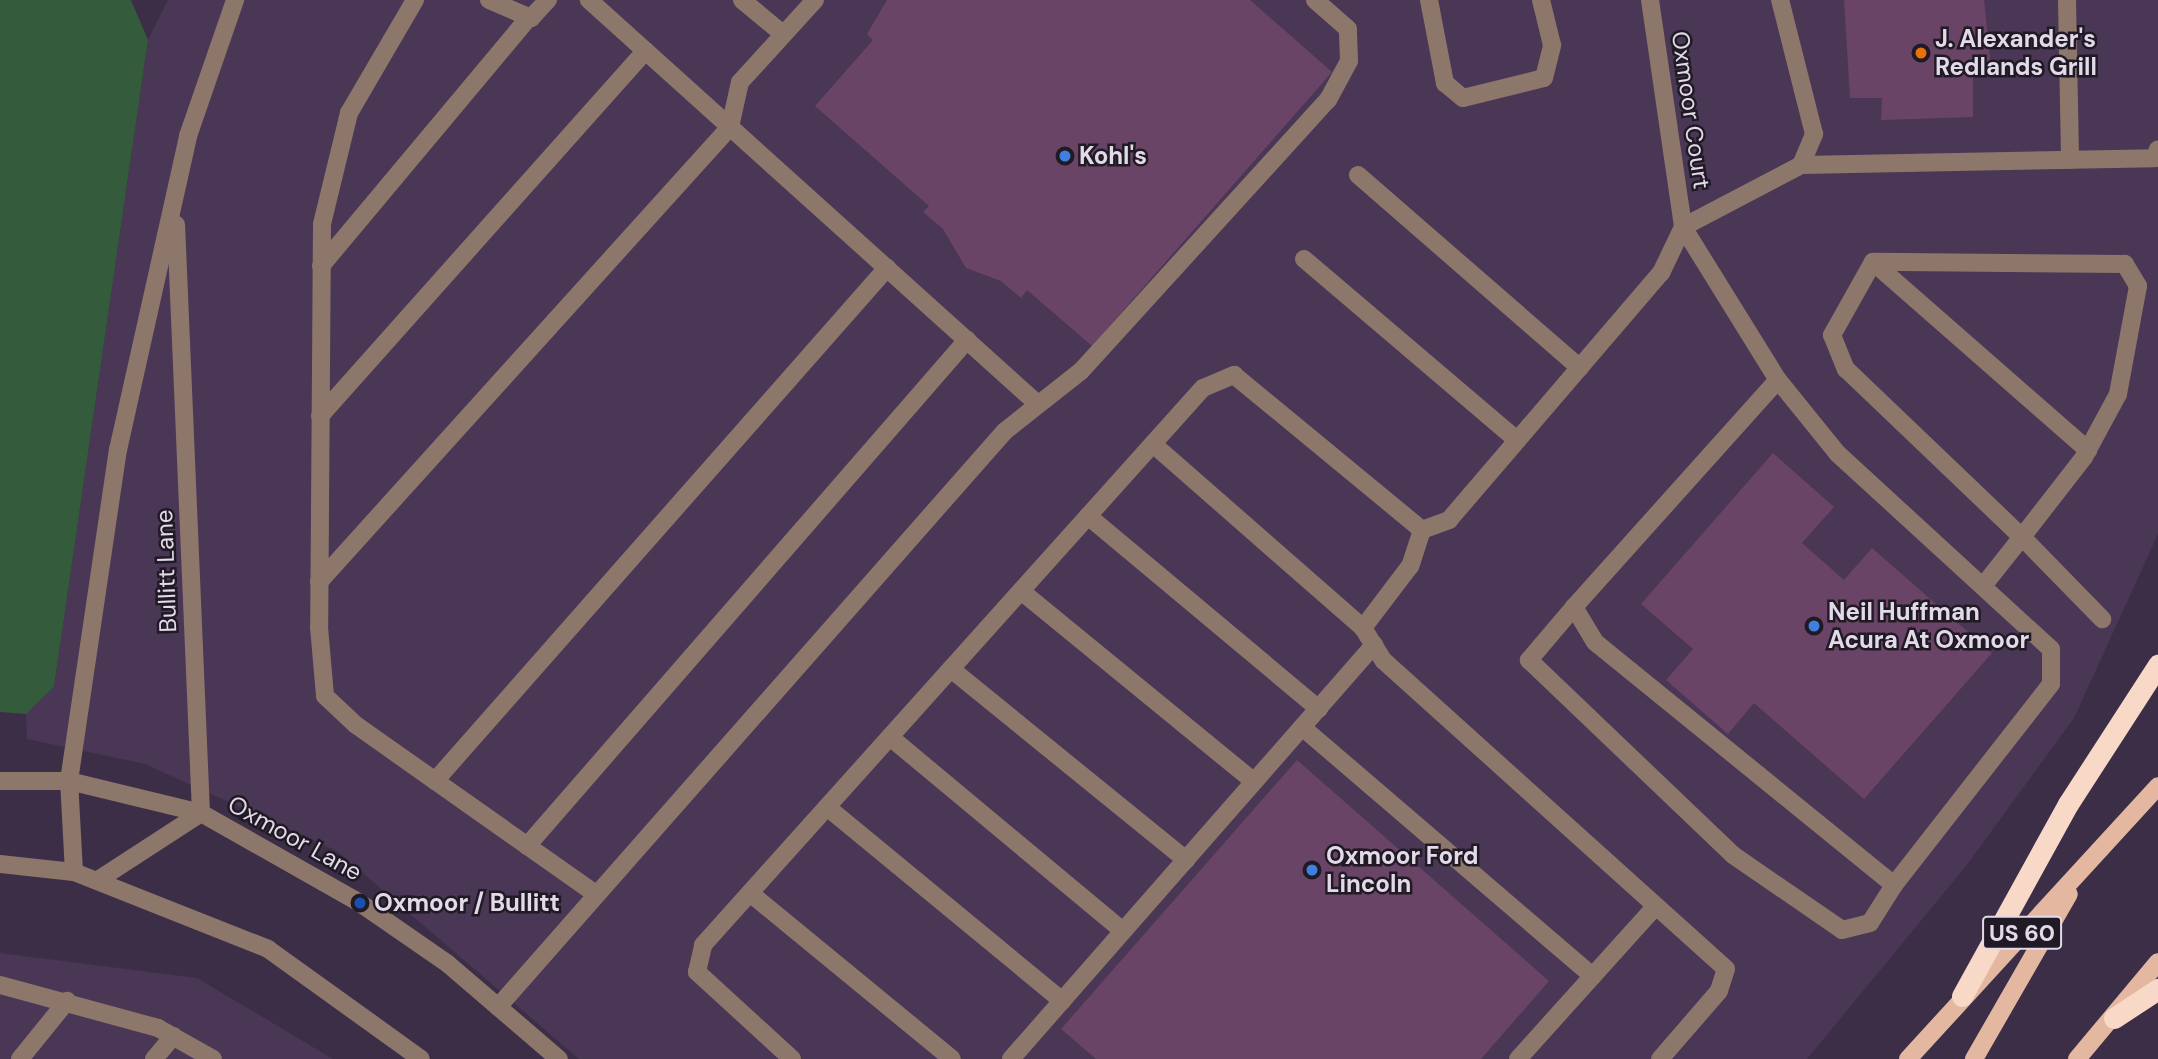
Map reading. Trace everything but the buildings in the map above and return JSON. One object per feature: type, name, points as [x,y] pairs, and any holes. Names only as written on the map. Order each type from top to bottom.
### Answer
[{"type":"highway","points":[[1962,996],[2068,804],[2158,665]]},
{"type":"highway","points":[[2113,1018],[2158,989]]},
{"type":"main road","name":"US 60","points":[[1908,1059],[1962,996],[2083,870],[2158,786]]},
{"type":"main road","points":[[1974,1059],[2083,870]]},
{"type":"main road","points":[[2077,1059],[2158,962]]},
{"type":"street","name":"Bullitt Lane","points":[[74,872],[69,781],[118,450],[175,205],[188,136],[235,0]]},
{"type":"street","points":[[415,0],[349,113],[322,224],[319,583],[325,696],[435,781],[596,894]]},
{"type":"street","points":[[489,0],[528,18]]},
{"type":"street","points":[[321,266],[528,18],[548,0]]},
{"type":"street","points":[[589,0],[1036,403]]},
{"type":"street","points":[[742,0],[783,34]]},
{"type":"street","points":[[319,583],[730,127],[740,82],[815,0]]},
{"type":"street","points":[[498,1007],[1036,403],[1081,371],[1328,100],[1349,61],[1349,29],[1315,0]]},
{"type":"street","points":[[1429,0],[1445,83],[1462,98],[1544,78],[1552,45],[1541,0]]},
{"type":"street","name":"Oxmoor Court","points":[[1650,0],[1683,227]]},
{"type":"street","points":[[1780,0],[1814,134],[1801,165]]},
{"type":"street","points":[[2067,0],[2070,160]]},
{"type":"street","points":[[320,416],[645,51]]},
{"type":"street","points":[[1422,530],[1449,520],[1580,368],[1661,273],[1683,227],[1801,165],[2155,158],[2158,149]]},
{"type":"street","points":[[1358,175],[1580,368]]},
{"type":"street","name":"Bullitt Lane","points":[[175,205],[201,813]]},
{"type":"street","points":[[1683,227],[1778,380],[1838,453],[2050,649],[2051,684],[1894,885],[1870,923],[1842,930],[1733,855],[1530,660],[1574,607],[1778,380]]},
{"type":"street","points":[[1304,259],[1517,440]]},
{"type":"street","points":[[1873,262],[2125,264],[2138,286],[2118,394],[2088,450],[1983,586]]},
{"type":"street","points":[[1873,262],[2088,450]]},
{"type":"street","points":[[1873,262],[1832,335],[1846,369],[2022,537],[2102,619]]},
{"type":"street","points":[[435,781],[887,268]]},
{"type":"street","points":[[527,846],[967,340]]},
{"type":"street","points":[[792,1059],[697,972],[703,944],[1203,388],[1234,375],[1422,530]]},
{"type":"street","points":[[1153,444],[1363,628],[1374,645],[1726,969],[1719,991],[1660,1059]]},
{"type":"street","points":[[1088,516],[1319,709]]},
{"type":"street","points":[[1363,628],[1410,566],[1422,530]]},
{"type":"street","points":[[1021,591],[1254,782]]},
{"type":"street","points":[[1574,607],[1595,642],[1894,885]]},
{"type":"street","points":[[1011,1059],[1374,645]]},
{"type":"street","points":[[951,669],[1186,860]]},
{"type":"street","points":[[1302,727],[1593,976]]},
{"type":"street","points":[[890,737],[1123,931]]},
{"type":"street","name":"Oxmoor Lane","points":[[0,781],[69,781],[201,813],[360,903],[498,1007],[559,1059]]},
{"type":"street","points":[[827,807],[1062,1001]]},
{"type":"street","points":[[98,880],[201,813]]},
{"type":"street","points":[[0,864],[74,872],[268,949],[421,1059]]},
{"type":"street","points":[[750,893],[952,1059]]},
{"type":"street","points":[[1518,1059],[1656,906]]},
{"type":"street","points":[[0,985],[67,1001],[173,1036],[213,1059]]},
{"type":"street","points":[[20,1059],[67,1001]]},
{"type":"street","points":[[154,1059],[173,1036]]},
{"type":"shaded area","points":[[168,0],[2158,0],[2158,534],[2074,718],[1966,866],[1807,1059],[579,1059],[337,851],[145,764],[27,739],[26,714],[54,687],[148,40]]},
{"type":"shaded area","points":[[0,953],[197,978],[333,1059],[0,1059]]},
{"type":"green space","points":[[0,0],[131,0],[148,40],[54,687],[26,714],[0,712]]},
{"type":"place","name":"J. Alexander's Redlands Grill","points":[[1921,53]]},
{"type":"place","name":"Kohl's","points":[[1065,156]]},
{"type":"place","name":"Neil Huffman Acura At Oxmoor","points":[[1814,626]]},
{"type":"place","name":"Oxmoor Ford Lincoln","points":[[1312,870]]},
{"type":"place","name":"Oxmoor / Bullitt","points":[[360,903]]}]
